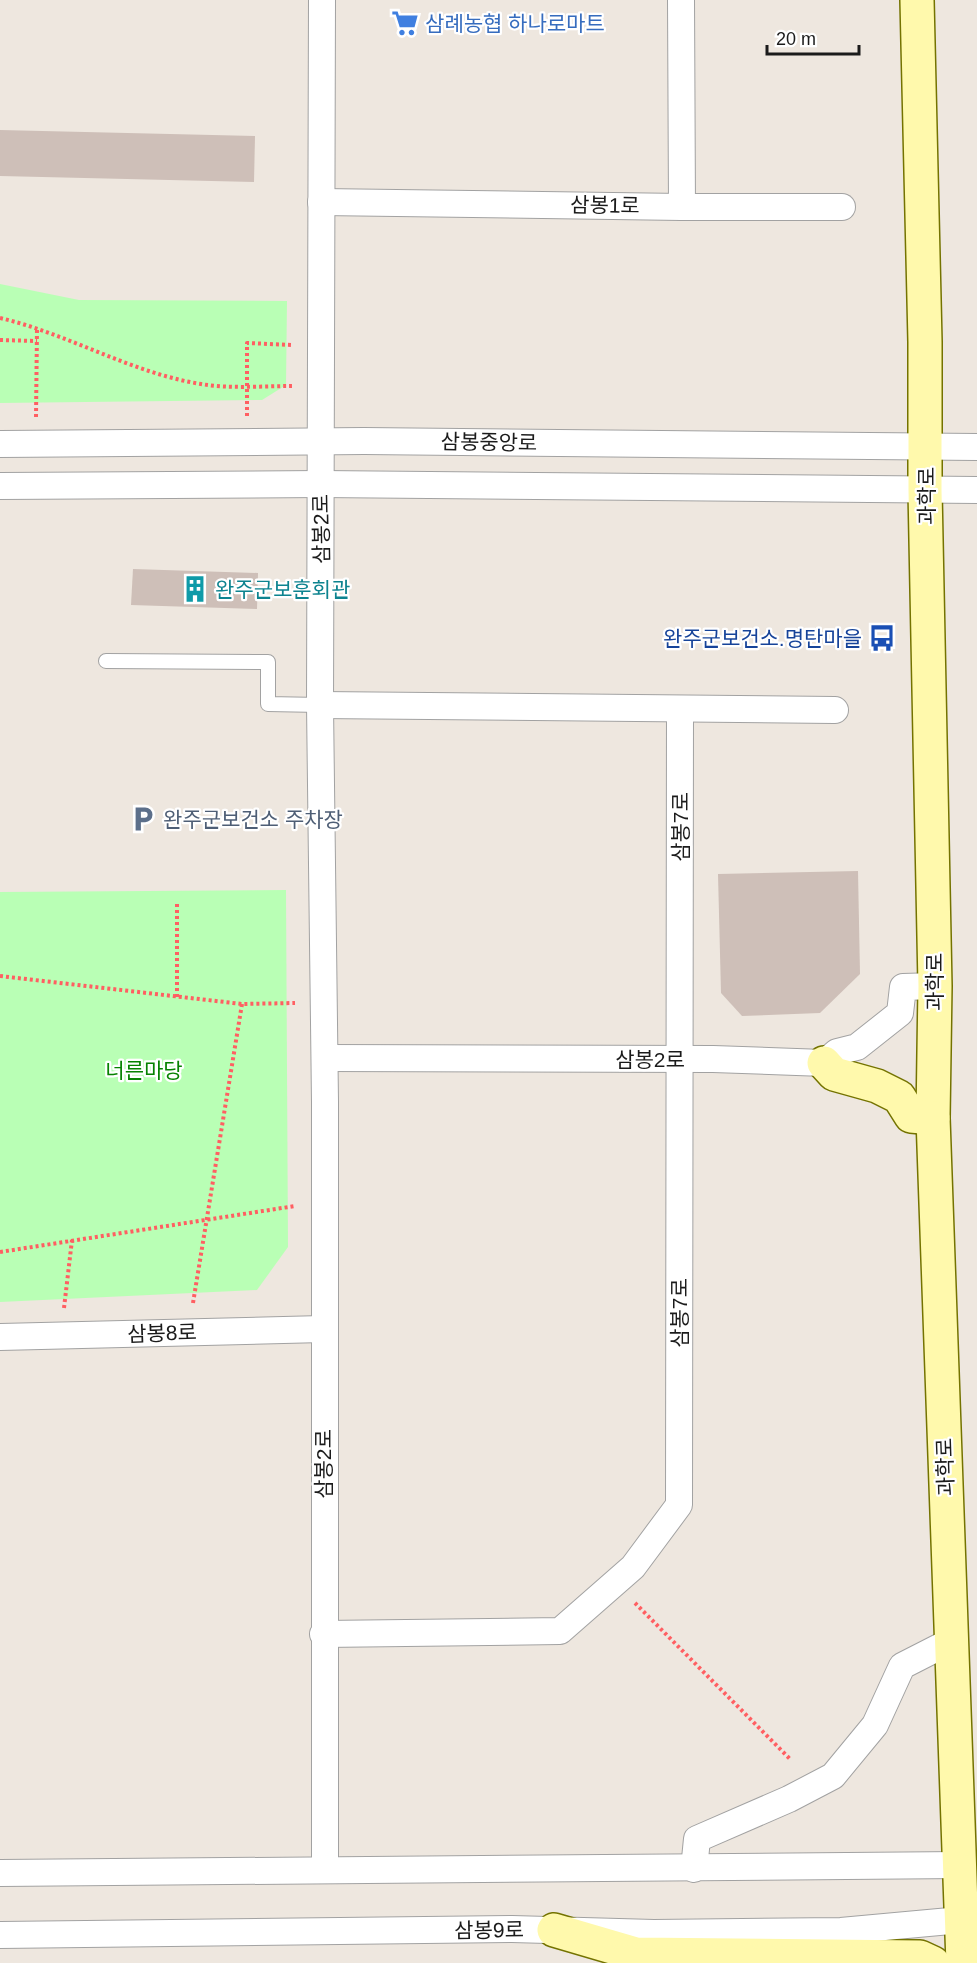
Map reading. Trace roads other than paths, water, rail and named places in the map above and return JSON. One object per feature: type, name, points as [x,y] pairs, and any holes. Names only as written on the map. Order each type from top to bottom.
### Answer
[{"type":"street","name":"삼봉2로","points":[[322,0],[320,705],[325,1058],[323,1634],[326,1870]]},
{"type":"street","points":[[681,0],[682,207]]},
{"type":"street","name":"과학로","points":[[917,0],[927,448],[925,490],[935,986],[933,1118],[951,1641],[968,1865],[969,1920],[963,1963]]},
{"type":"street","name":"삼봉1로","points":[[321,202],[842,207]]},
{"type":"street","name":"삼봉중앙로","points":[[0,444],[320,441],[977,447]]},
{"type":"street","name":"삼봉중앙로","points":[[0,486],[321,484],[977,490]]},
{"type":"street","points":[[320,705],[680,711],[835,710]]},
{"type":"street","name":"삼봉7로","points":[[323,1634],[560,1631],[633,1567],[679,1505],[680,711]]},
{"type":"street","points":[[933,1118],[911,1116],[899,1097],[877,1086],[834,1074],[824,1063],[837,1052],[857,1047],[900,1013],[903,987],[935,986]]},
{"type":"street","name":"삼봉2로","points":[[325,1058],[679,1059],[824,1063]]},
{"type":"street","name":"삼봉8로","points":[[0,1337],[323,1329]]},
{"type":"street","points":[[694,1869],[697,1839],[789,1799],[833,1776],[875,1725],[902,1666],[951,1641]]},
{"type":"street","points":[[0,1873],[968,1865]]},
{"type":"street","name":"삼봉9로","points":[[0,1935],[554,1930],[654,1933],[841,1931],[969,1920]]},
{"type":"street","points":[[554,1930],[636,1953],[920,1957],[933,1963]]},
{"type":"lane","points":[[106,661],[267,662],[267,704],[320,705]]},
{"type":"place","name":"삼례농협 하나로마트","points":[[405,23]]},
{"type":"place","name":"완주군보훈회관","points":[[195,589]]},
{"type":"place","name":"완주군보건소.명탄마을","points":[[882,638]]},
{"type":"place","name":"완주군보건소 주차장","points":[[143,819]]},
{"type":"park label","name":"너른마당","points":[[144,1070]]}]
